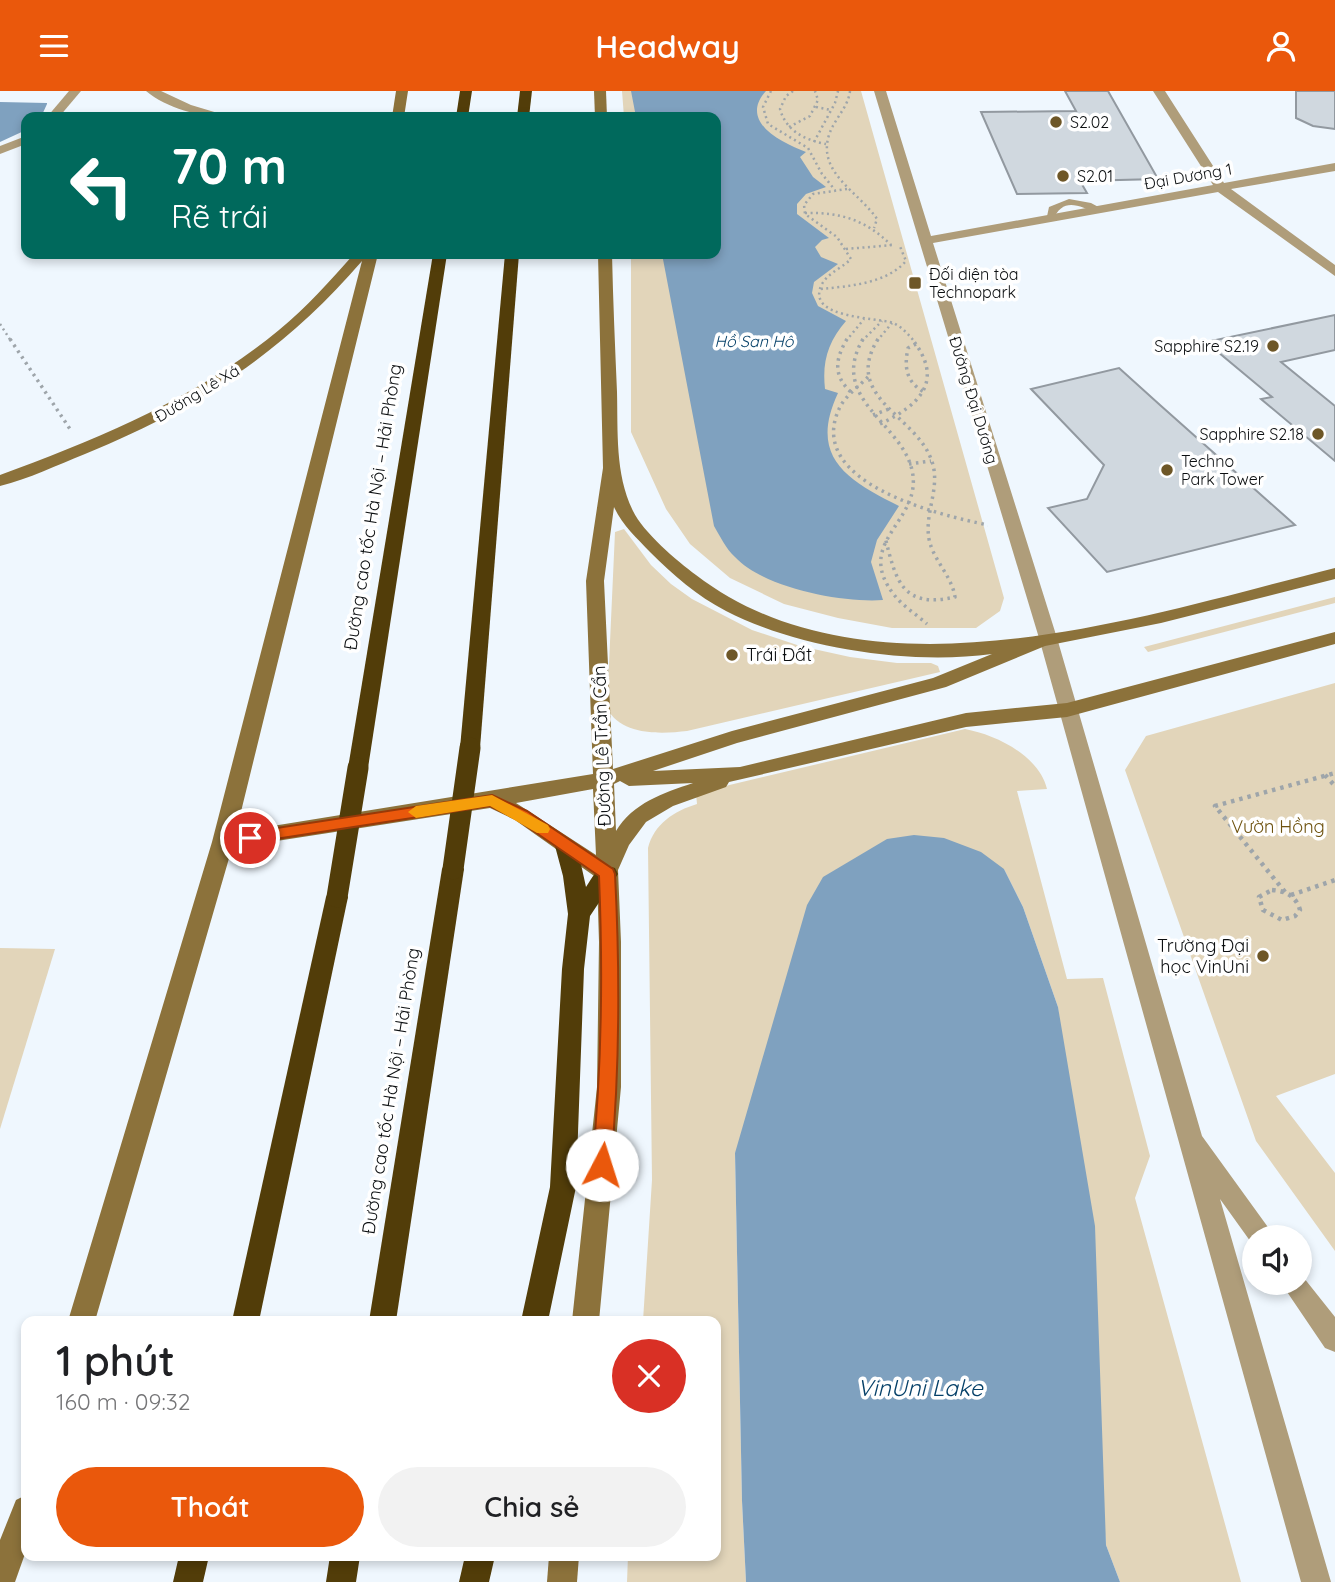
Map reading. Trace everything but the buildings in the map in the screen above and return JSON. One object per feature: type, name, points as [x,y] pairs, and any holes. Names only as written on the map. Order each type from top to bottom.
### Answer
[{"type":"highway","points":[[463,112],[466,91]]},
{"type":"highway","points":[[524,112],[526,91]]},
{"type":"highway","name":"Đường cao tốc Hà Nội – Hải Phòng","points":[[245,1316],[337,897],[439,259]]},
{"type":"highway","name":"Đường cao tốc Hà Nội – Hải Phòng","points":[[383,1316],[470,748],[512,259]]},
{"type":"highway","points":[[535,1316],[563,1187],[573,969],[579,914],[574,876],[566,846]]},
{"type":"highway","points":[[579,914],[607,874]]},
{"type":"highway","points":[[188,1582],[193,1561]]},
{"type":"highway","points":[[341,1582],[344,1561]]},
{"type":"highway","points":[[474,1582],[479,1561]]},
{"type":"main road","points":[[399,112],[402,91]]},
{"type":"main road","points":[[600,91],[601,112]]},
{"type":"main road","name":"Đường Lê Xá","points":[[0,481],[85,450],[156,418],[208,389],[291,330],[321,302],[356,259]]},
{"type":"main road","points":[[82,1316],[223,842],[370,259]]},
{"type":"main road","name":"Đường Lê Trần Cẩn","points":[[586,1316],[609,1087],[610,942],[596,581],[611,468],[604,259]]},
{"type":"main road","points":[[611,468],[625,515],[680,574],[713,598],[780,627],[816,638],[856,645],[934,651],[982,650],[1174,616],[1335,573]]},
{"type":"main road","points":[[223,842],[602,780],[732,738],[939,683],[1048,638]]},
{"type":"main road","points":[[492,800],[522,815],[607,874],[618,840],[634,819],[653,805],[740,774],[966,720],[1067,710],[1335,638]]},
{"type":"main road","points":[[602,780],[740,774]]},
{"type":"main road","points":[[0,1582],[21,1524]]},
{"type":"main road","points":[[562,1582],[564,1561]]},
{"type":"street","points":[[57,112],[75,91]]},
{"type":"street","points":[[152,91],[187,107],[206,112]]},
{"type":"street","name":"Đường Đại Dương","points":[[880,91],[1048,638],[1186,1132],[1316,1582]]},
{"type":"street","points":[[1159,91],[1221,188],[1335,272]]},
{"type":"street","points":[[0,150],[21,142]]},
{"type":"street","name":"Đại Dương 1","points":[[924,241],[1335,167]]},
{"type":"street","points":[[1186,1132],[1253,1225]]},
{"type":"street","points":[[1303,1295],[1335,1339]]},
{"type":"path","points":[[771,91],[764,100],[763,107],[768,124],[808,148],[818,168],[835,190]]},
{"type":"path","points":[[793,91],[786,96],[780,109],[784,122],[814,142],[826,144]]},
{"type":"path","points":[[789,127],[810,116],[818,100],[815,91]]},
{"type":"path","points":[[814,142],[820,125],[838,100],[838,91]]},
{"type":"path","points":[[850,91],[826,144],[826,155],[847,189],[874,211],[877,219],[874,228]]},
{"type":"path","points":[[816,107],[831,110]]},
{"type":"path","points":[[818,168],[831,167]]},
{"type":"path","points":[[805,213],[806,199],[814,194],[847,189]]},
{"type":"path","points":[[805,213],[838,212],[874,228],[891,245]]},
{"type":"path","points":[[805,213],[837,237],[850,259],[833,272],[821,289],[820,295],[829,307],[847,316],[892,323],[916,344],[927,361],[929,373],[924,392],[915,403],[880,425]]},
{"type":"path","points":[[821,289],[859,284],[895,272],[906,261],[899,244]]},
{"type":"path","points":[[846,249],[904,244]]},
{"type":"path","points":[[851,392],[839,381],[840,355],[847,337],[865,318]]},
{"type":"path","points":[[883,321],[864,337],[858,348],[855,387],[872,415],[909,464],[913,489],[885,537],[878,556],[883,577],[893,595],[927,624]]},
{"type":"path","points":[[885,537],[899,582],[909,597],[929,603],[955,597],[932,548],[928,532],[937,483],[931,461],[926,449],[876,393],[868,377],[868,361],[873,346],[892,323]]},
{"type":"path","points":[[0,324],[44,393],[85,450]]},
{"type":"path","points":[[916,344],[908,348],[906,369],[915,388],[924,392]]},
{"type":"path","points":[[868,377],[855,387],[832,420],[832,435],[845,464],[862,480],[906,504],[932,513],[988,525]]},
{"type":"path","points":[[872,415],[889,409]]},
{"type":"path","points":[[909,464],[931,461]]},
{"type":"path","points":[[1285,891],[1272,890],[1262,893],[1258,902],[1275,918],[1289,920],[1300,910],[1291,895],[1215,806],[1335,773]]},
{"type":"path","points":[[1325,775],[1335,786]]},
{"type":"path","points":[[1291,895],[1334,882]]},
{"type":"green space","points":[[622,91],[861,91],[1004,598],[1000,611],[976,628],[892,628],[838,618],[784,604],[730,578],[690,544],[666,509],[631,432],[631,259],[721,259],[721,112],[624,112]]},
{"type":"green space","points":[[624,529],[651,565],[671,584],[692,599],[752,630],[800,646],[850,657],[897,663],[931,663],[938,666],[940,672],[687,731],[642,731],[622,724],[607,708],[615,532]]},
{"type":"green space","points":[[1335,597],[1335,603],[1148,652],[1144,647]]},
{"type":"green space","name":"Trường Đại học VinUni","points":[[1335,683],[1335,1074],[1276,1096],[1335,1173],[1335,1251],[1256,1141],[1125,770],[1146,736]]},
{"type":"green space","points":[[965,729],[990,736],[1015,749],[1026,757],[1042,777],[1047,789],[1017,791],[1067,979],[1103,978],[1150,1156],[1135,1198],[1241,1582],[1120,1582],[1106,1545],[1058,1007],[1023,907],[1004,869],[735,1153],[746,1582],[627,1582],[628,1561],[721,1561],[721,1316],[643,1316],[652,1180],[648,848],[660,825],[680,810],[697,804],[696,793]]},
{"type":"green space","points":[[0,948],[55,949],[0,1129]]},
{"type":"water","name":"Hồ San Hô","points":[[631,91],[766,91],[759,102],[757,112],[760,122],[775,137],[806,152],[800,157],[813,177],[826,187],[806,194],[797,204],[797,214],[829,238],[822,240],[815,247],[821,257],[838,264],[814,282],[812,293],[818,306],[846,321],[831,344],[824,370],[825,389],[838,393],[830,415],[830,450],[849,476],[899,506],[877,540],[871,562],[883,600],[826,596],[765,577],[748,568],[732,554],[714,526],[663,259],[721,259],[721,112],[635,112]]},
{"type":"water","points":[[0,102],[47,103],[43,112],[21,112],[21,132],[0,142]]},
{"type":"water","name":"VinUni Lake","points":[[914,835],[944,838],[981,852],[1004,869],[1023,907],[1058,1007],[1095,1226],[1106,1545],[1120,1582],[746,1582],[735,1153],[807,905],[823,877],[887,839]]},
{"type":"slow traffic","points":[[416,812],[492,800],[542,829]]},
{"type":"place","name":"S2.02","points":[[1056,122]]},
{"type":"place","name":"S2.01","points":[[1063,176]]},
{"type":"place","name":"Đối diện tòa Technopark","points":[[915,283]]},
{"type":"place","name":"Sapphire S2.19","points":[[1273,346]]},
{"type":"place","name":"Sapphire S2.18","points":[[1318,434]]},
{"type":"place","name":"Techno Park Tower","points":[[1167,470]]},
{"type":"place","name":"Trái Đất","points":[[732,655]]},
{"type":"place","name":"Trường Đại học VinUni","points":[[1263,956]]},
{"type":"route","points":[[250,838],[492,800],[522,815],[607,874],[610,942],[609,1087],[602,1165]]},
{"type":"park label","name":"Vườn Hồng","points":[[1278,827]]}]
